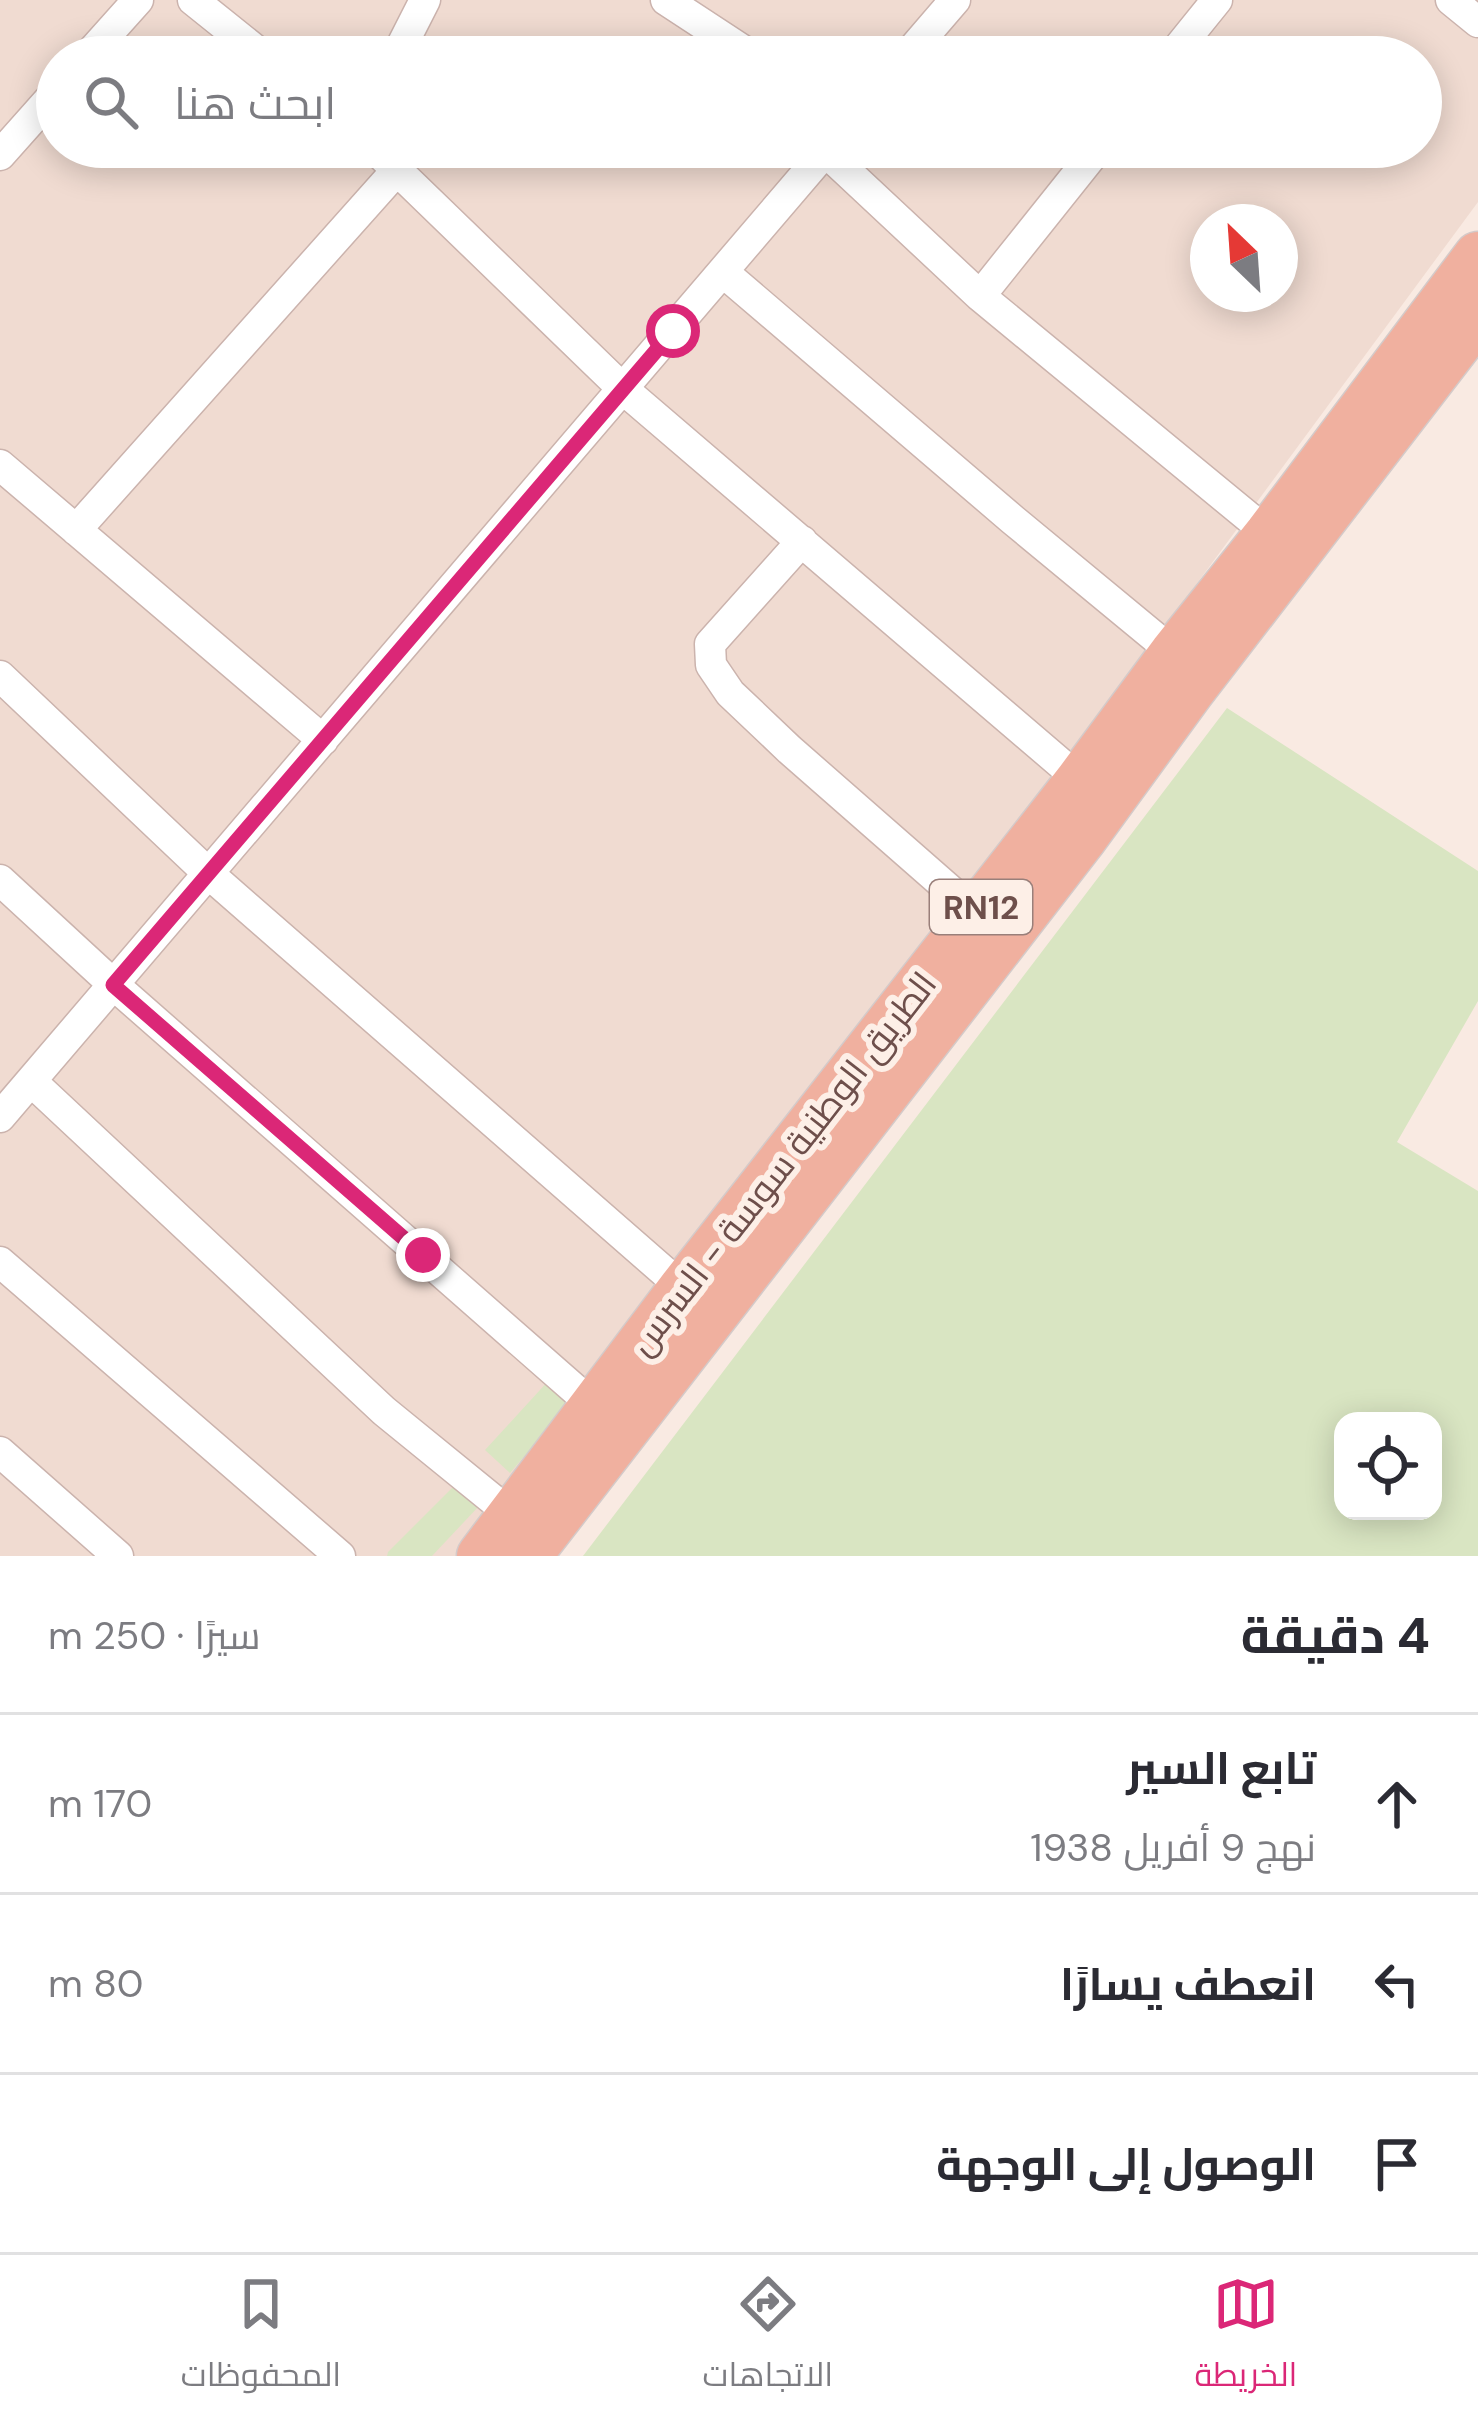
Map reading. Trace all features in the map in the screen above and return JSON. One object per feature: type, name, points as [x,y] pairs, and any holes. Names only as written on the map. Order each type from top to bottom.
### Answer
[{"type":"highway","name":"الطريق الوطنية سوسة - السرس","points":[[520,1536],[595,1407],[683,1288],[1080,780],[1478,256]]},
{"type":"highway","name":"الطريق الوطنية سوسة - السرس","points":[[481,1556],[520,1536],[1082,839],[1478,317]]},
{"type":"street","points":[[105,36],[137,0]]},
{"type":"street","points":[[193,0],[238,36]]},
{"type":"street","points":[[407,36],[425,0]]},
{"type":"street","points":[[666,0],[721,36]]},
{"type":"street","points":[[924,36],[955,0]]},
{"type":"street","points":[[1188,36],[1217,0]]},
{"type":"street","points":[[1451,0],[1478,22]]},
{"type":"street","points":[[0,155],[36,115]]},
{"type":"street","points":[[0,1118],[812,168]]},
{"type":"street","points":[[848,168],[980,296],[1269,534]]},
{"type":"street","points":[[980,296],[1082,168]]},
{"type":"street","points":[[76,530],[398,170],[623,389],[1080,780]]},
{"type":"street","points":[[723,272],[1174,653]]},
{"type":"street","points":[[0,465],[323,740]]},
{"type":"street","points":[[802,541],[710,644],[711,665],[730,693],[790,750],[976,913]]},
{"type":"street","points":[[0,676],[208,874],[683,1288]]},
{"type":"street","points":[[0,880],[113,985],[595,1407]]},
{"type":"street","points":[[31,1081],[520,1536]]},
{"type":"street","points":[[0,1262],[340,1556]]},
{"type":"street","points":[[0,1452],[118,1556]]},
{"type":"shaded area","points":[[0,0],[1478,0],[1478,202],[946,924],[459,1556],[0,1556]]},
{"type":"green space","points":[[1227,708],[1478,871],[1478,1001],[1397,1142],[1478,1191],[1478,1556],[583,1556]]},
{"type":"green space","points":[[550,1379],[573,1399],[510,1473],[485,1450]]},
{"type":"green space","points":[[456,1484],[480,1505],[432,1556],[387,1556],[388,1552]]},
{"type":"route","points":[[423,1255],[113,985],[673,331]]}]
